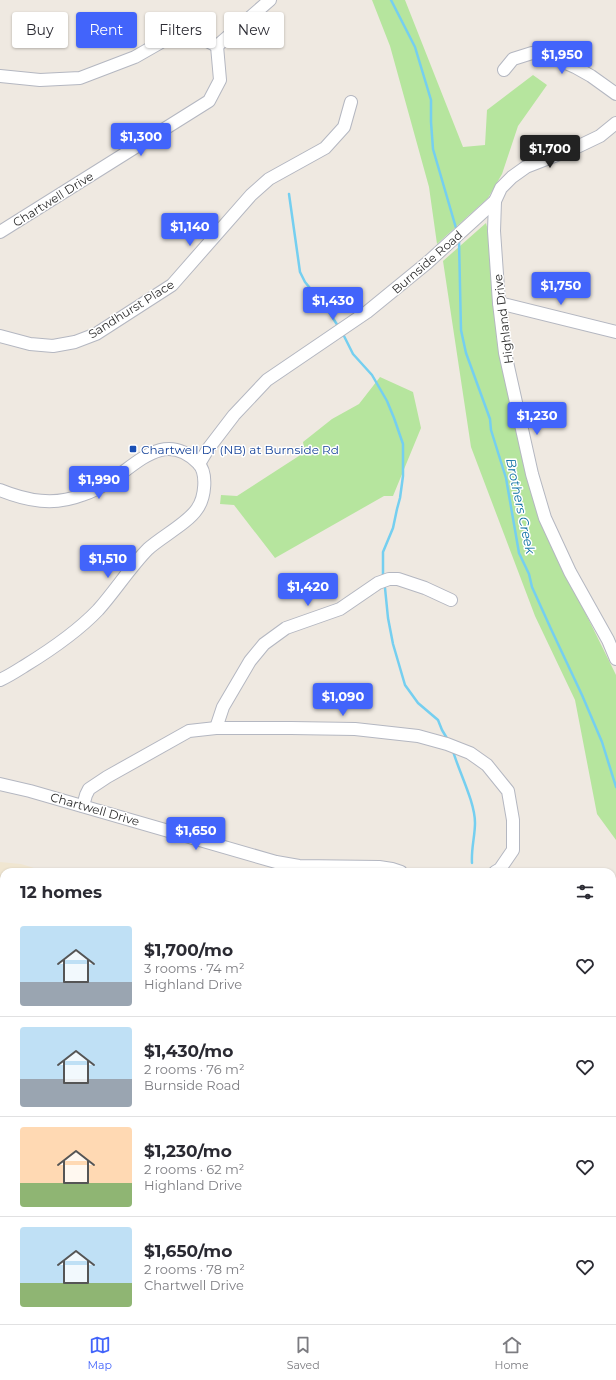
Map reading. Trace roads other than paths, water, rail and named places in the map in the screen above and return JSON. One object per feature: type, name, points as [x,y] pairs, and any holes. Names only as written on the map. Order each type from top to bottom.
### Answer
[{"type":"street","points":[[0,76],[40,80],[80,78],[135,57],[163,41],[182,36],[203,39],[217,46],[270,0]]},
{"type":"street","name":"Chartwell Drive","points":[[0,232],[209,101],[220,80],[217,46]]},
{"type":"street","points":[[504,70],[512,59],[532,53],[558,59],[575,67],[591,76],[616,94]]},
{"type":"street","name":"Sandhurst Place","points":[[0,336],[30,344],[53,346],[75,342],[96,334],[172,285],[251,195],[263,184],[269,179],[325,148],[344,127],[351,102]]},
{"type":"street","name":"Highland Drive","points":[[616,123],[600,136],[575,148],[526,167],[512,177],[501,188],[495,201],[494,231],[499,302],[505,353],[532,474],[545,518],[570,572],[612,638],[616,659]]},
{"type":"street","points":[[600,136],[616,135]]},
{"type":"street","name":"Burnside Road","points":[[199,464],[208,449],[234,415],[267,380],[367,312],[427,263],[495,201]]},
{"type":"street","points":[[499,302],[616,332]]},
{"type":"street","points":[[0,490],[46,502],[61,501],[82,495],[110,481],[146,455],[157,450],[169,448],[181,451],[199,464],[204,476],[203,498],[197,510],[148,550],[97,611],[66,639],[1,677]]},
{"type":"street","points":[[216,728],[223,707],[250,661],[264,644],[286,628],[340,608],[378,583],[389,579],[398,579],[425,588],[451,600]]},
{"type":"street","points":[[83,806],[89,789],[107,777],[189,731],[216,728],[355,730],[418,736],[447,744],[470,753],[487,765],[508,791],[514,820],[513,850],[501,868]]},
{"type":"street","name":"Chartwell Drive","points":[[0,784],[83,806],[274,867],[299,866],[386,868]]},
{"type":"waterway","name":"Brothers Creek","points":[[391,0],[415,47],[431,100],[433,149],[456,228]]},
{"type":"waterway","points":[[289,194],[300,272],[305,282],[327,309],[338,326]]},
{"type":"waterway","name":"Brothers Creek","points":[[459,241],[461,330],[466,353],[490,419],[491,430],[506,478],[519,553],[529,574],[532,587],[602,742],[616,787]]},
{"type":"waterway","points":[[344,336],[353,354],[372,375],[387,401],[403,444],[403,476],[400,498],[393,528],[383,552],[383,576]]},
{"type":"waterway","points":[[385,588],[388,618],[393,644],[405,685],[418,703],[438,720],[448,740]]},
{"type":"waterway","points":[[453,751],[470,797],[474,815],[475,828],[472,863]]},
{"type":"place","name":"Chartwell Dr (NB) at Burnside Rd","points":[[133,449]]}]
